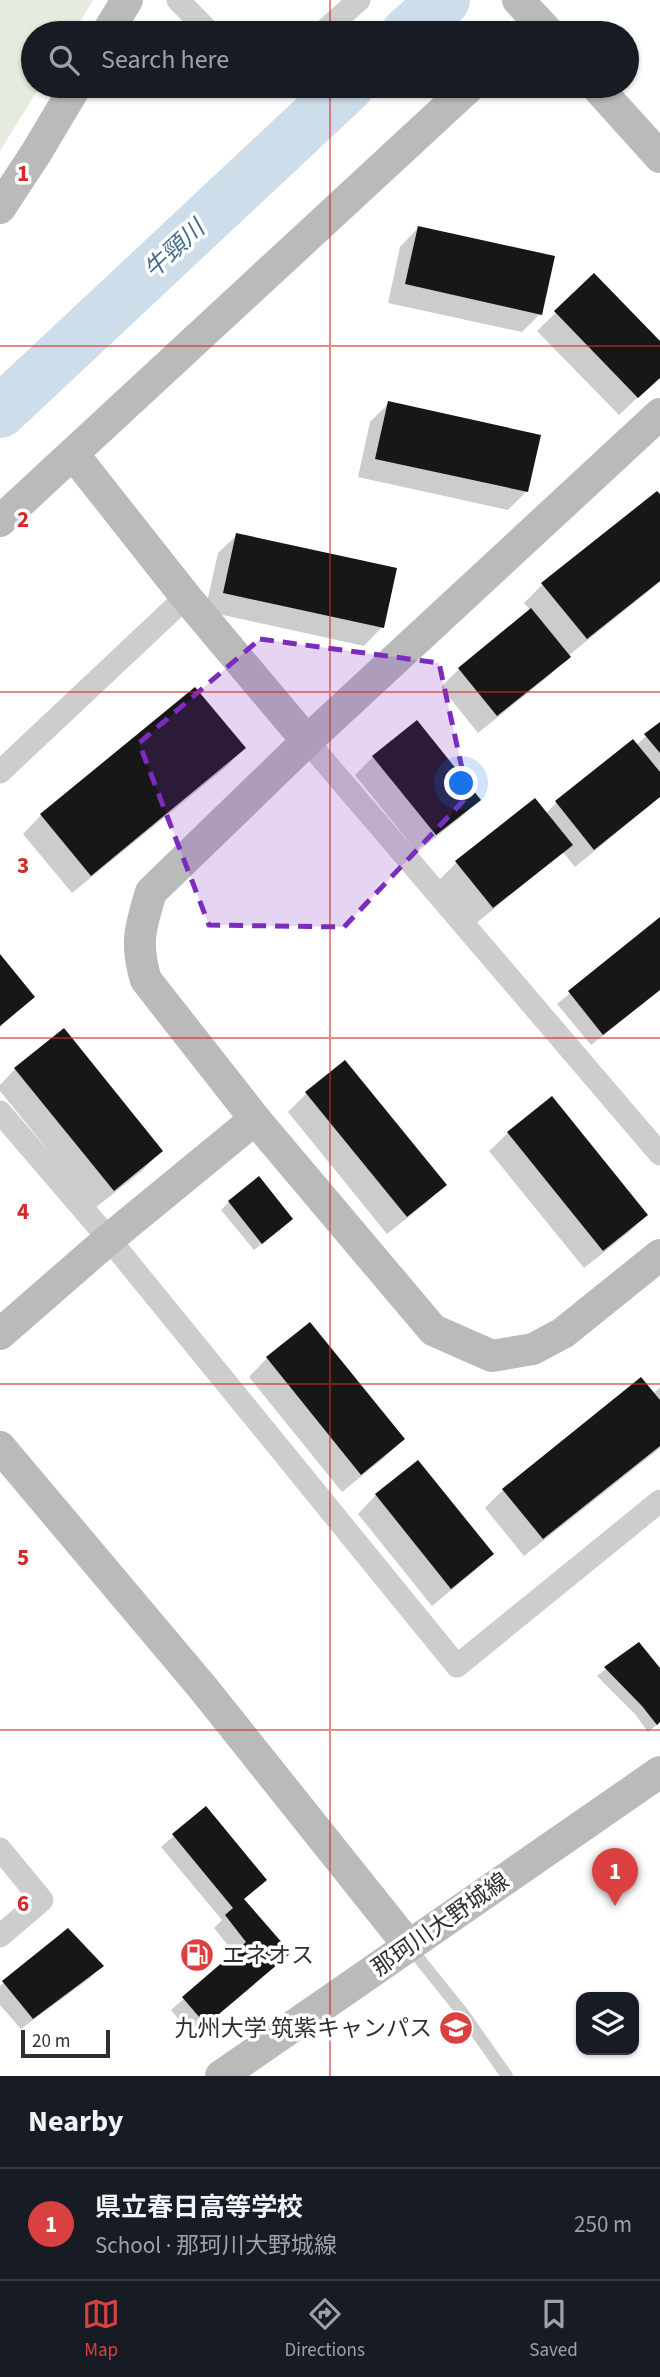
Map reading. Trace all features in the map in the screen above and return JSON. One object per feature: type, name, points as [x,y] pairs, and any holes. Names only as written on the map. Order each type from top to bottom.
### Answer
[{"type":"street","points":[[114,21],[127,0]]},
{"type":"street","points":[[178,0],[198,21]]},
{"type":"street","points":[[336,21],[359,0]]},
{"type":"street","points":[[0,208],[69,98]]},
{"type":"street","points":[[0,521],[457,98]]},
{"type":"street","points":[[607,98],[660,158]]},
{"type":"street","points":[[660,414],[307,741],[151,892],[141,926],[139,957],[146,980],[256,1119],[433,1330],[492,1356],[533,1349],[563,1333],[660,1255]]},
{"type":"street","points":[[73,454],[186,597],[660,1154]]},
{"type":"street","points":[[0,772],[186,597]]},
{"type":"street","points":[[0,1112],[109,1239],[457,1666],[660,1501]]},
{"type":"street","points":[[0,1334],[109,1239],[256,1119]]},
{"type":"street","points":[[0,1447],[203,1688],[409,1946]]},
{"type":"street","name":"那珂川大野城線","points":[[221,2076],[660,1772]]},
{"type":"street","points":[[0,1849],[42,1900],[0,1936]]},
{"type":"lane","points":[[409,1946],[462,2012],[506,2076]]},
{"type":"highlighted area","points":[[260,639],[439,663],[468,796],[344,927],[209,925],[139,743]]},
{"type":"shaded area","points":[[0,0],[93,0],[80,21],[21,21],[21,98],[33,98],[0,151]]},
{"type":"building","points":[[418,226],[555,256],[542,315],[405,284]]},
{"type":"building","points":[[594,273],[660,341],[660,378],[638,398],[554,311]]},
{"type":"building","points":[[388,401],[541,435],[528,492],[375,459]]},
{"type":"building","points":[[657,491],[660,494],[660,581],[587,639],[541,583]]},
{"type":"building","points":[[236,533],[397,568],[384,628],[223,593]]},
{"type":"building","points":[[531,608],[571,657],[497,716],[458,668]]},
{"type":"building","points":[[195,687],[246,748],[91,876],[40,814]]},
{"type":"building","points":[[417,720],[481,800],[436,835],[372,756]]},
{"type":"building","points":[[660,722],[660,753],[644,734]]},
{"type":"building","points":[[633,739],[660,772],[660,797],[594,850],[555,801]]},
{"type":"building","points":[[535,798],[573,845],[493,908],[455,861]]},
{"type":"building","points":[[660,917],[660,990],[603,1035],[568,991]]},
{"type":"building","points":[[0,954],[35,997],[0,1026]]},
{"type":"building","points":[[64,1028],[163,1151],[114,1191],[14,1068]]},
{"type":"building","points":[[345,1060],[447,1185],[407,1217],[305,1092]]},
{"type":"building","points":[[552,1096],[648,1215],[603,1251],[507,1132]]},
{"type":"building","points":[[259,1176],[293,1219],[262,1244],[228,1201]]},
{"type":"building","points":[[310,1322],[405,1439],[361,1475],[266,1357]]},
{"type":"building","points":[[641,1377],[660,1400],[660,1446],[543,1539],[502,1489]]},
{"type":"building","points":[[418,1460],[494,1554],[451,1589],[375,1494]]},
{"type":"building","points":[[639,1642],[660,1668],[660,1722],[657,1725],[604,1667]]},
{"type":"building","points":[[206,1806],[267,1880],[244,1899],[291,1953],[206,2025],[182,1997],[246,1942],[225,1915],[233,1908],[172,1834]]},
{"type":"building","points":[[68,1928],[104,1966],[33,2019],[2,1981]]},
{"type":"waterway","name":"牛頸川","points":[[420,21],[444,0]]},
{"type":"waterway","name":"牛頸川","points":[[0,412],[335,98]]},
{"type":"place","name":"県立春日高等学校","points":[[615,1906]]},
{"type":"place","name":"エネオス","points":[[197,1955]]},
{"type":"place","name":"九州大学 筑紫キャンパス","points":[[456,2028]]}]
